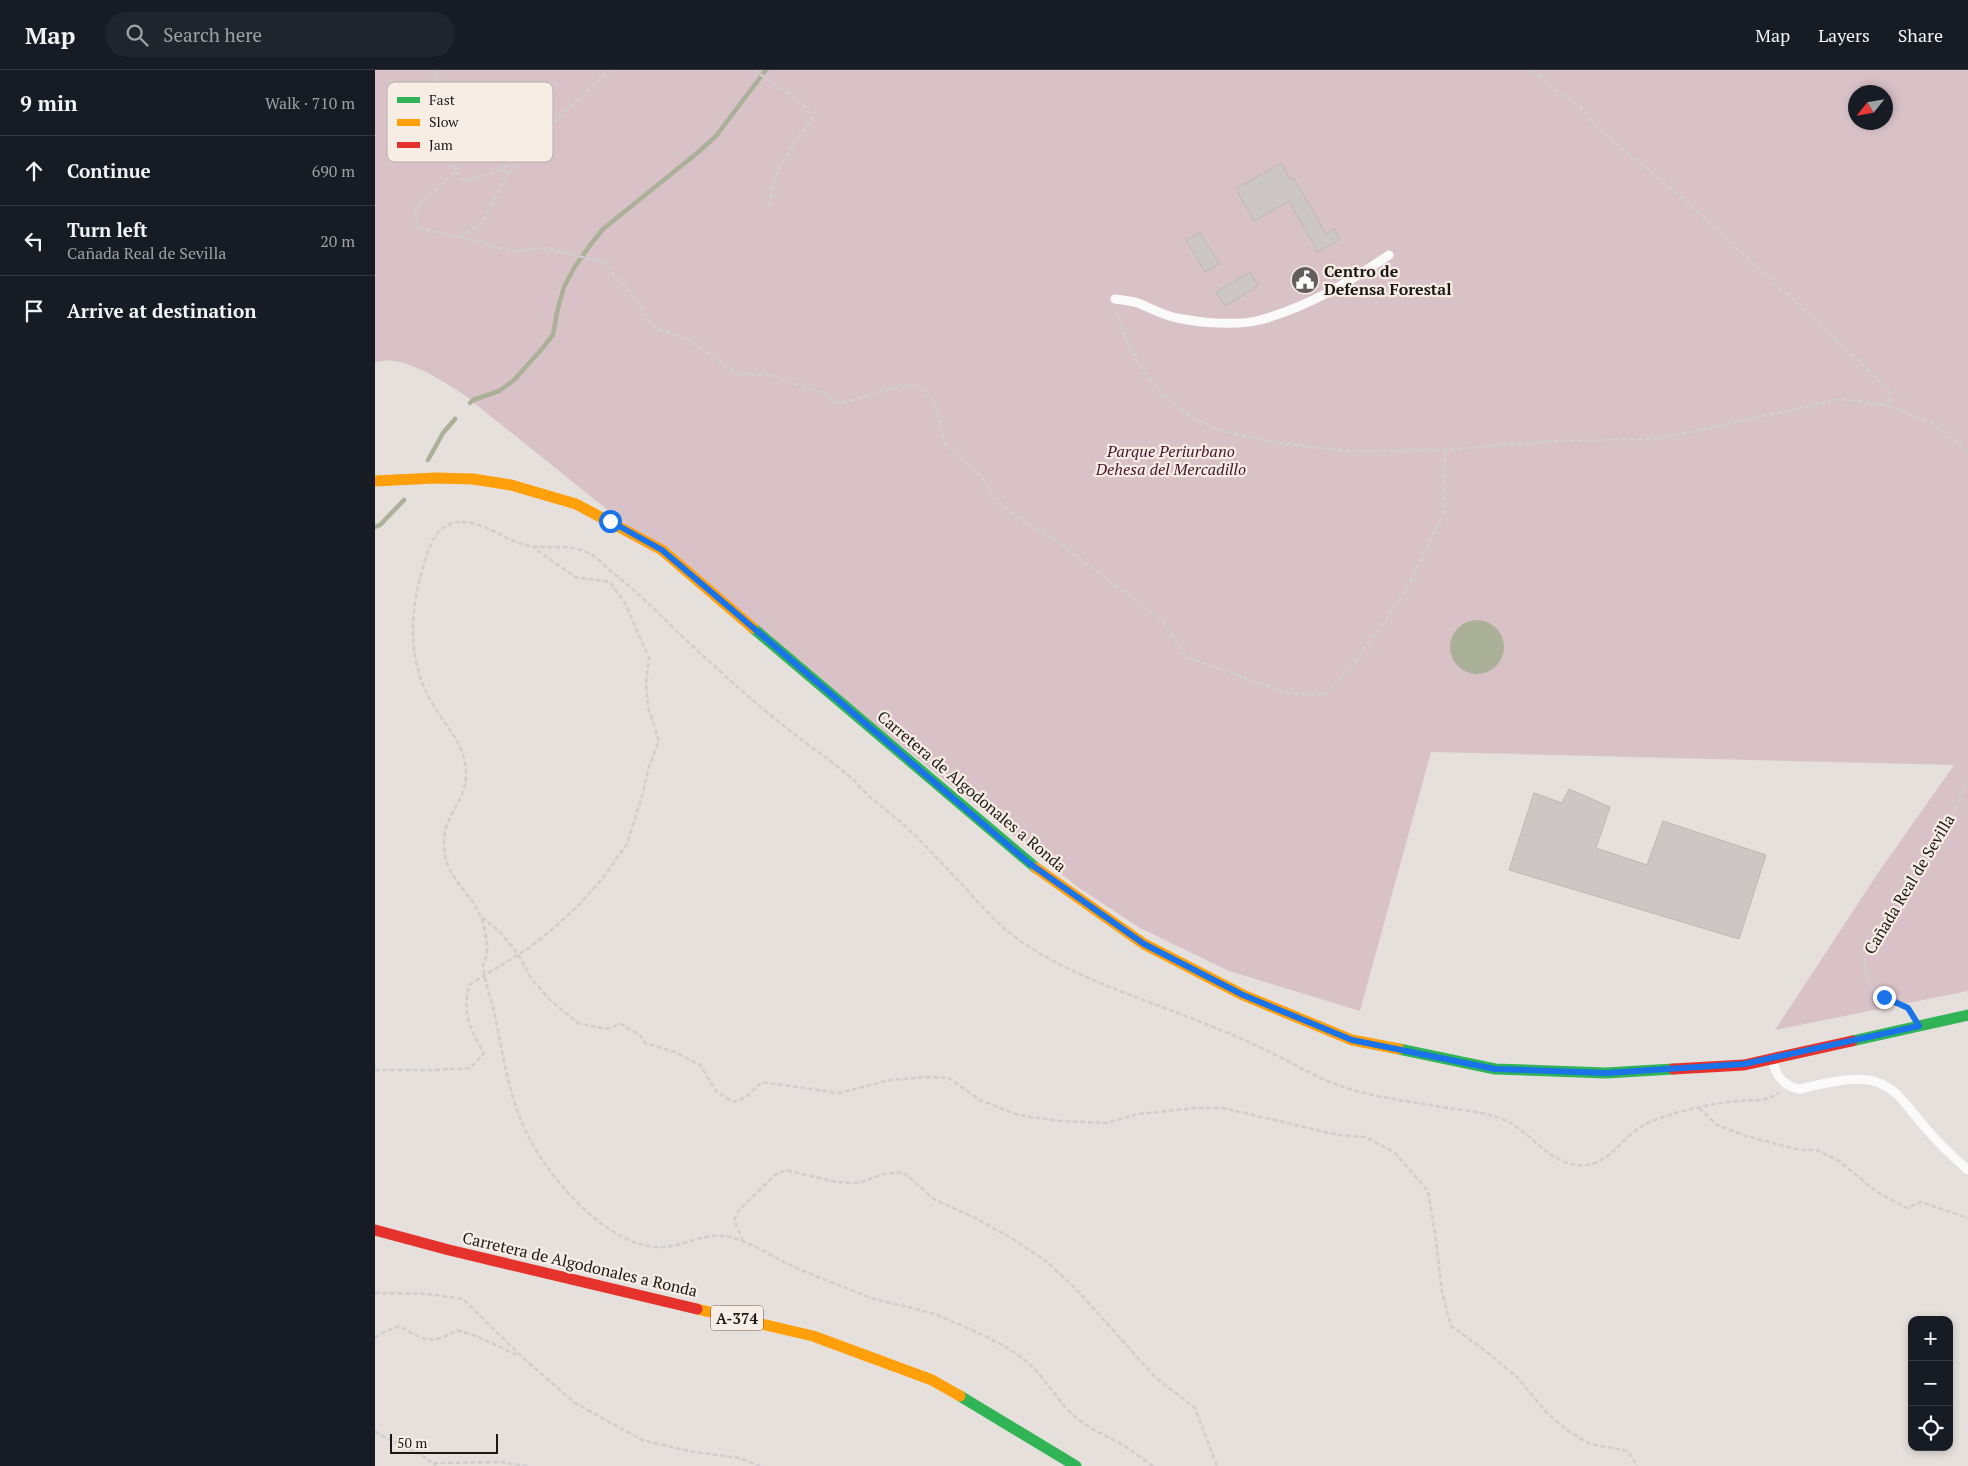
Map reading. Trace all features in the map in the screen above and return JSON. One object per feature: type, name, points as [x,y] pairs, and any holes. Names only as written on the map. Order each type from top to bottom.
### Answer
[{"type":"main road","name":"Carretera de Algodonales a Ronda","points":[[375,481],[435,478],[473,479],[511,485],[576,504],[662,550],[1029,863],[1144,944],[1243,995],[1352,1040],[1495,1069],[1606,1073],[1744,1064],[1968,1015]]},
{"type":"main road","name":"Carretera de Algodonales a Ronda","points":[[375,1230],[459,1252],[813,1336],[932,1380],[1007,1423],[1076,1466]]},
{"type":"lane","points":[[1115,299],[1135,302],[1175,318],[1203,322],[1259,320],[1305,304],[1344,285],[1389,255]]},
{"type":"lane","points":[[1772,1058],[1779,1078],[1788,1086],[1800,1089],[1854,1079],[1871,1080],[1887,1086],[1901,1097],[1923,1126],[1949,1154],[1968,1170]]},
{"type":"path","points":[[553,123],[608,70]]},
{"type":"path","points":[[754,70],[807,107],[813,120],[799,136],[777,172],[768,208]]},
{"type":"path","points":[[1532,70],[1554,90],[1580,106],[1593,124],[1688,203],[1855,357],[1889,390],[1891,406]]},
{"type":"path","points":[[454,162],[456,172],[464,180],[477,178],[502,169],[511,162]]},
{"type":"path","points":[[459,237],[482,223],[505,178],[517,162]]},
{"type":"path","points":[[456,172],[415,208],[417,228],[481,242],[509,251],[546,248],[603,262],[629,291],[655,328],[689,340],[737,374],[770,375],[825,394],[836,402],[847,402],[881,391],[916,384],[934,402],[945,444],[982,477],[993,497],[1017,517],[1054,539],[1163,621],[1186,657],[1287,693],[1325,694],[1350,669],[1405,592],[1444,513],[1445,450]]},
{"type":"path","points":[[1115,299],[1117,315],[1124,336],[1142,370],[1167,398],[1196,420],[1220,430],[1271,442],[1347,451],[1445,450],[1551,441],[1659,439],[1841,399],[1891,406],[1931,423],[1968,451]]},
{"type":"path","points":[[1153,1466],[1119,1442],[1104,1437],[1082,1423],[1065,1408],[1026,1361],[943,1316],[877,1300],[788,1264],[733,1238],[715,1235],[696,1238],[669,1247],[648,1247],[621,1238],[591,1215],[547,1167],[526,1133],[509,1088],[493,1009],[484,976],[483,967],[487,950],[485,928],[473,902],[459,886],[449,870],[444,847],[445,829],[465,789],[464,759],[448,727],[429,698],[413,653],[413,630],[417,594],[432,542],[447,526],[457,523],[472,523],[529,547],[568,548],[587,552],[625,582],[690,644],[784,726],[850,777],[873,800],[897,818],[1002,927],[1029,948],[1125,994],[1238,1038],[1307,1072],[1345,1088],[1499,1118],[1517,1126],[1554,1157],[1567,1163],[1585,1166],[1603,1161],[1637,1128],[1670,1115],[1699,1108],[1740,1101],[1764,1101],[1775,1097],[1788,1086]]},
{"type":"path","points":[[375,1070],[470,1068],[484,1054],[468,1023],[465,1003],[469,985],[529,948],[577,907],[603,878],[627,844],[643,793],[648,769],[659,741],[648,706],[646,684],[649,658],[625,603],[609,582],[575,577],[533,547]]},
{"type":"path","name":"Cañada Real de Sevilla","points":[[1919,1026],[1908,1008],[1884,997],[1868,982],[1864,959],[1948,825],[1968,779]]},
{"type":"path","points":[[481,916],[499,931],[518,954],[531,978],[550,1000],[578,1024],[606,1029],[621,1024],[640,1035],[645,1043],[675,1052],[700,1065],[716,1092],[733,1102],[746,1097],[762,1082],[839,1093],[890,1080],[942,1077],[949,1078],[980,1100],[1018,1116],[1060,1121],[1105,1123],[1139,1114],[1195,1108],[1223,1108],[1338,1135],[1365,1137],[1394,1152],[1428,1191],[1442,1292],[1451,1326],[1483,1349],[1517,1378],[1547,1413],[1569,1431],[1590,1444],[1628,1451],[1637,1466]]},
{"type":"path","points":[[1699,1108],[1717,1125],[1745,1136],[1800,1150],[1817,1150],[1839,1161],[1877,1192],[1907,1208],[1921,1202],[1968,1218]]},
{"type":"path","points":[[743,1242],[734,1220],[740,1209],[775,1174],[786,1170],[836,1182],[859,1183],[883,1174],[903,1172],[934,1199],[975,1218],[1013,1239],[1046,1261],[1077,1290],[1155,1377],[1195,1408],[1217,1466]]},
{"type":"path","points":[[375,1293],[429,1294],[463,1299],[521,1357],[575,1403],[641,1440],[694,1452],[740,1458],[760,1466]]},
{"type":"path","points":[[375,1338],[399,1326],[423,1340],[441,1339],[457,1330],[476,1336],[521,1357]]},
{"type":"path","points":[[375,1431],[434,1465],[500,1462],[528,1466]]},
{"type":"green space","name":"Parque Periurbano Dehesa del Mercadillo","points":[[375,70],[1968,70],[1968,991],[1775,1030],[1878,873],[1954,765],[1431,752],[1360,1011],[1229,971],[1140,928],[1079,888],[463,394],[421,370],[397,361],[375,363]]},
{"type":"shaded area","points":[[1477,620],[1487,622],[1496,628],[1502,637],[1504,647],[1502,657],[1496,666],[1487,672],[1477,674],[1467,672],[1458,666],[1452,657],[1450,647],[1452,637],[1458,628],[1467,622]]},
{"type":"building","points":[[1281,163],[1290,179],[1293,177],[1326,234],[1335,229],[1340,239],[1318,252],[1289,201],[1254,221],[1236,189]]},
{"type":"building","points":[[1200,232],[1219,264],[1205,272],[1186,240]]},
{"type":"building","points":[[1250,272],[1258,286],[1225,306],[1216,292]]},
{"type":"building","points":[[1569,789],[1610,807],[1596,848],[1647,865],[1663,821],[1766,855],[1739,939],[1509,870],[1534,793],[1562,803]]},
{"type":"waterway","points":[[470,403],[473,400],[499,391],[514,380],[540,351],[553,335],[564,287],[574,268],[603,229],[716,136],[766,70]]},
{"type":"waterway","points":[[428,460],[443,433],[455,419]]},
{"type":"waterway","points":[[375,527],[380,525],[404,500]]},
{"type":"traffic: fast","points":[[753,628],[1036,868]]},
{"type":"traffic: fast","points":[[1852,1041],[1968,1015]]},
{"type":"traffic: fast","points":[[1399,1049],[1495,1069],[1606,1073],[1673,1069]]},
{"type":"traffic: fast","points":[[960,1396],[1076,1466]]},
{"type":"traffic: slow","points":[[375,481],[435,478],[473,479],[511,485],[576,504],[662,550],[753,628]]},
{"type":"traffic: slow","points":[[1036,868],[1144,944],[1243,995],[1352,1040],[1399,1049]]},
{"type":"traffic: slow","points":[[697,1309],[813,1336],[932,1380],[960,1396]]},
{"type":"traffic: jam","points":[[1673,1069],[1744,1065],[1852,1041]]},
{"type":"traffic: jam","points":[[375,1230],[449,1250],[697,1309]]},
{"type":"place","name":"Centro de Defensa Forestal","points":[[1305,280]]},
{"type":"route","points":[[610,521],[662,550],[1029,863],[1144,944],[1243,995],[1352,1040],[1495,1069],[1606,1073],[1744,1064],[1919,1026],[1908,1008],[1884,997]]}]
